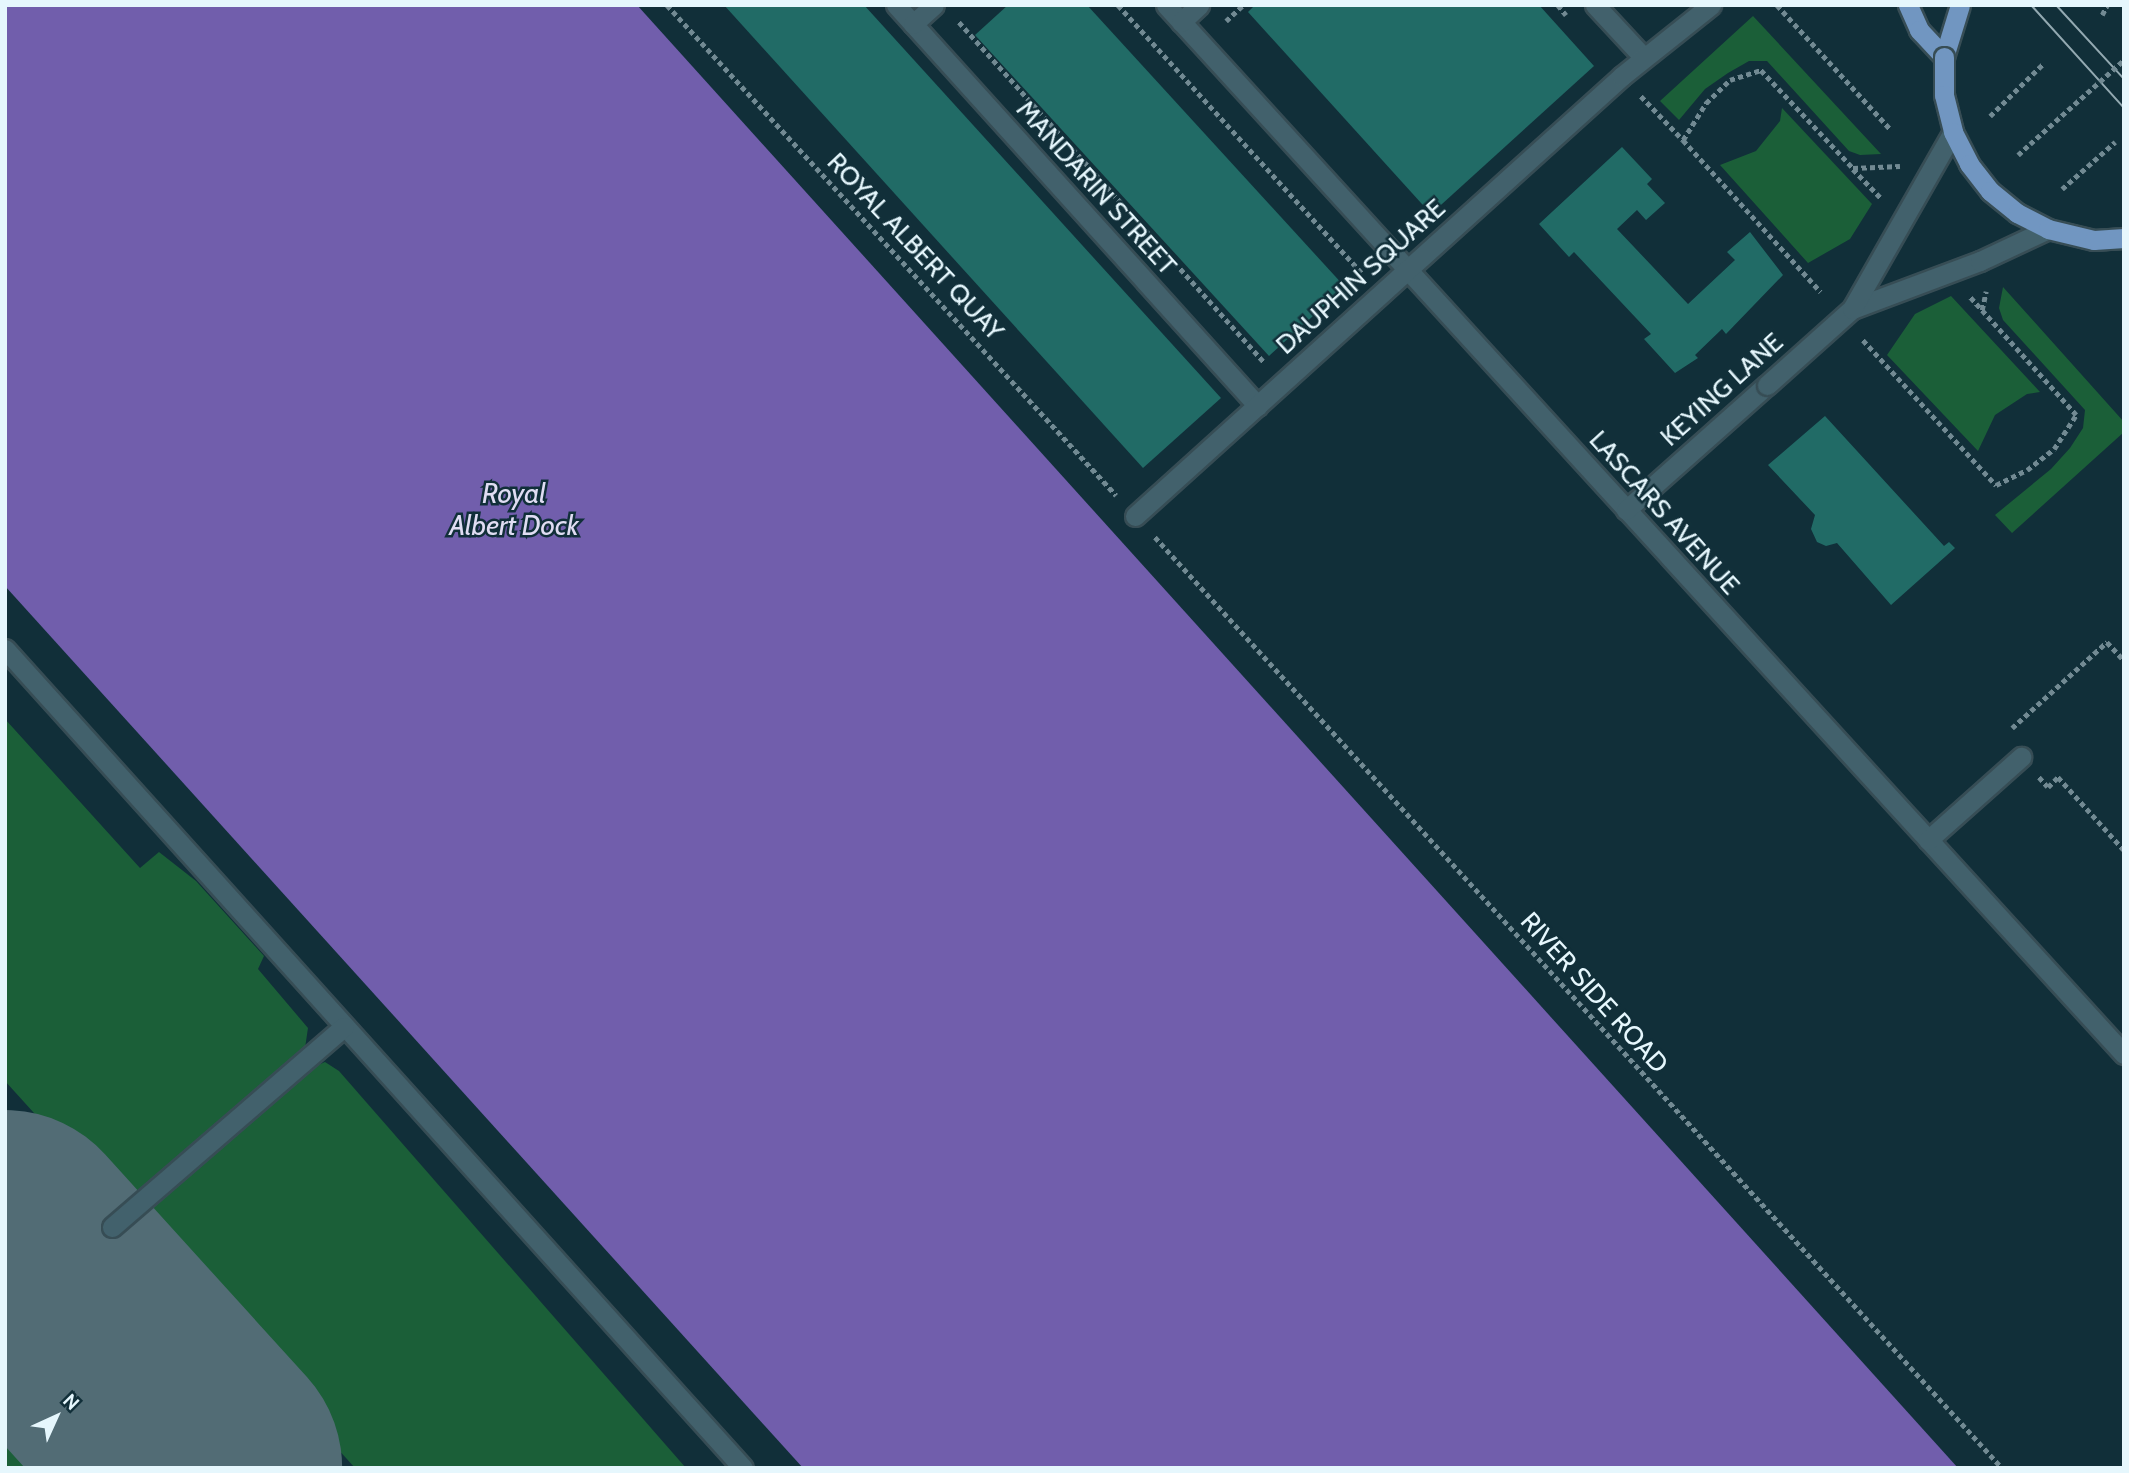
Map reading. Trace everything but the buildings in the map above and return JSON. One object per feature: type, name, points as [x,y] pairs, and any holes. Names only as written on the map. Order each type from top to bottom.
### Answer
[{"type":"main road","points":[[1908,5],[1919,30],[1944,57]]},
{"type":"main road","points":[[1961,5],[1944,57],[1944,95],[1953,132],[1969,164],[1990,191],[2017,213],[2048,229],[2094,240],[2124,238]]},
{"type":"street","name":"MANDARIN STREET","points":[[895,5],[1258,406]]},
{"type":"street","points":[[912,24],[934,5]]},
{"type":"street","name":"LASCARS AVENUE","points":[[1166,5],[2124,1054]]},
{"type":"street","points":[[1181,22],[1199,5]]},
{"type":"street","points":[[1595,5],[1644,58]]},
{"type":"street","name":"DAUPHIN SQUARE","points":[[1135,516],[1622,76],[1711,5]]},
{"type":"street","name":"KEYING LANE","points":[[1626,510],[1852,309],[1953,132]]},
{"type":"street","name":"KEYING LANE","points":[[1852,309],[2048,229]]},
{"type":"street","points":[[5,649],[743,1468]]},
{"type":"street","points":[[1928,840],[2021,757]]},
{"type":"street","points":[[112,1227],[344,1027]]},
{"type":"path","name":"ROYAL ALBERT QUAY","points":[[667,5],[1135,516]]},
{"type":"path","points":[[1118,5],[1381,295]]},
{"type":"path","points":[[1777,5],[1891,130]]},
{"type":"path","points":[[2102,15],[2107,5]]},
{"type":"path","points":[[954,15],[1283,383]]},
{"type":"path","points":[[2018,156],[2124,60]]},
{"type":"path","points":[[1990,116],[2044,63]]},
{"type":"path","points":[[1683,140],[1706,103],[1730,80],[1761,70],[1884,202]]},
{"type":"path","points":[[1657,112],[1821,292]]},
{"type":"path","points":[[2062,189],[2115,142]]},
{"type":"path","points":[[1853,168],[1894,166]]},
{"type":"path","points":[[1982,311],[1988,281]]},
{"type":"path","points":[[1863,340],[1996,485],[2027,470],[2054,449],[2076,415],[1961,287]]},
{"type":"path","name":"RIVER SIDE ROAD","points":[[1159,541],[2002,1468]]},
{"type":"path","points":[[2124,660],[2107,642],[2002,736],[2048,787],[2059,777],[2124,850]]},
{"type":"green space","points":[[1753,16],[1881,154],[1860,155],[1849,151],[1767,61],[1749,61],[1728,73],[1705,89],[1679,120],[1660,101]]},
{"type":"green space","points":[[1782,108],[1872,204],[1850,239],[1808,263],[1720,165],[1756,151],[1780,121]]},
{"type":"green space","points":[[2003,287],[2124,422],[2124,432],[2012,533],[1995,515],[2051,469],[2070,448],[2083,428],[2085,410],[2003,320],[1999,308]]},
{"type":"green space","points":[[1951,296],[2040,392],[2027,394],[1995,415],[1978,451],[1887,355],[1915,314]]},
{"type":"green space","points":[[5,719],[140,868],[159,852],[196,881],[264,956],[258,969],[308,1028],[305,1048],[120,1208],[5,1081]]},
{"type":"green space","points":[[325,1062],[339,1071],[686,1468],[355,1468],[133,1222],[311,1068]]},
{"type":"green space","points":[[5,1431],[35,1431],[68,1468],[5,1468]]},
{"type":"water","name":"Royal Albert Dock","points":[[5,5],[637,5],[1958,1468],[803,1468],[5,586]]},
{"type":"taxiway","points":[[5,1378],[76,1383],[111,1393],[146,1412],[184,1443]]},
{"type":"runway","points":[[5,1245],[207,1468]]},
{"type":"tram line","points":[[2031,5],[2124,108]]},
{"type":"tram line","points":[[2056,5],[2124,79]]}]
